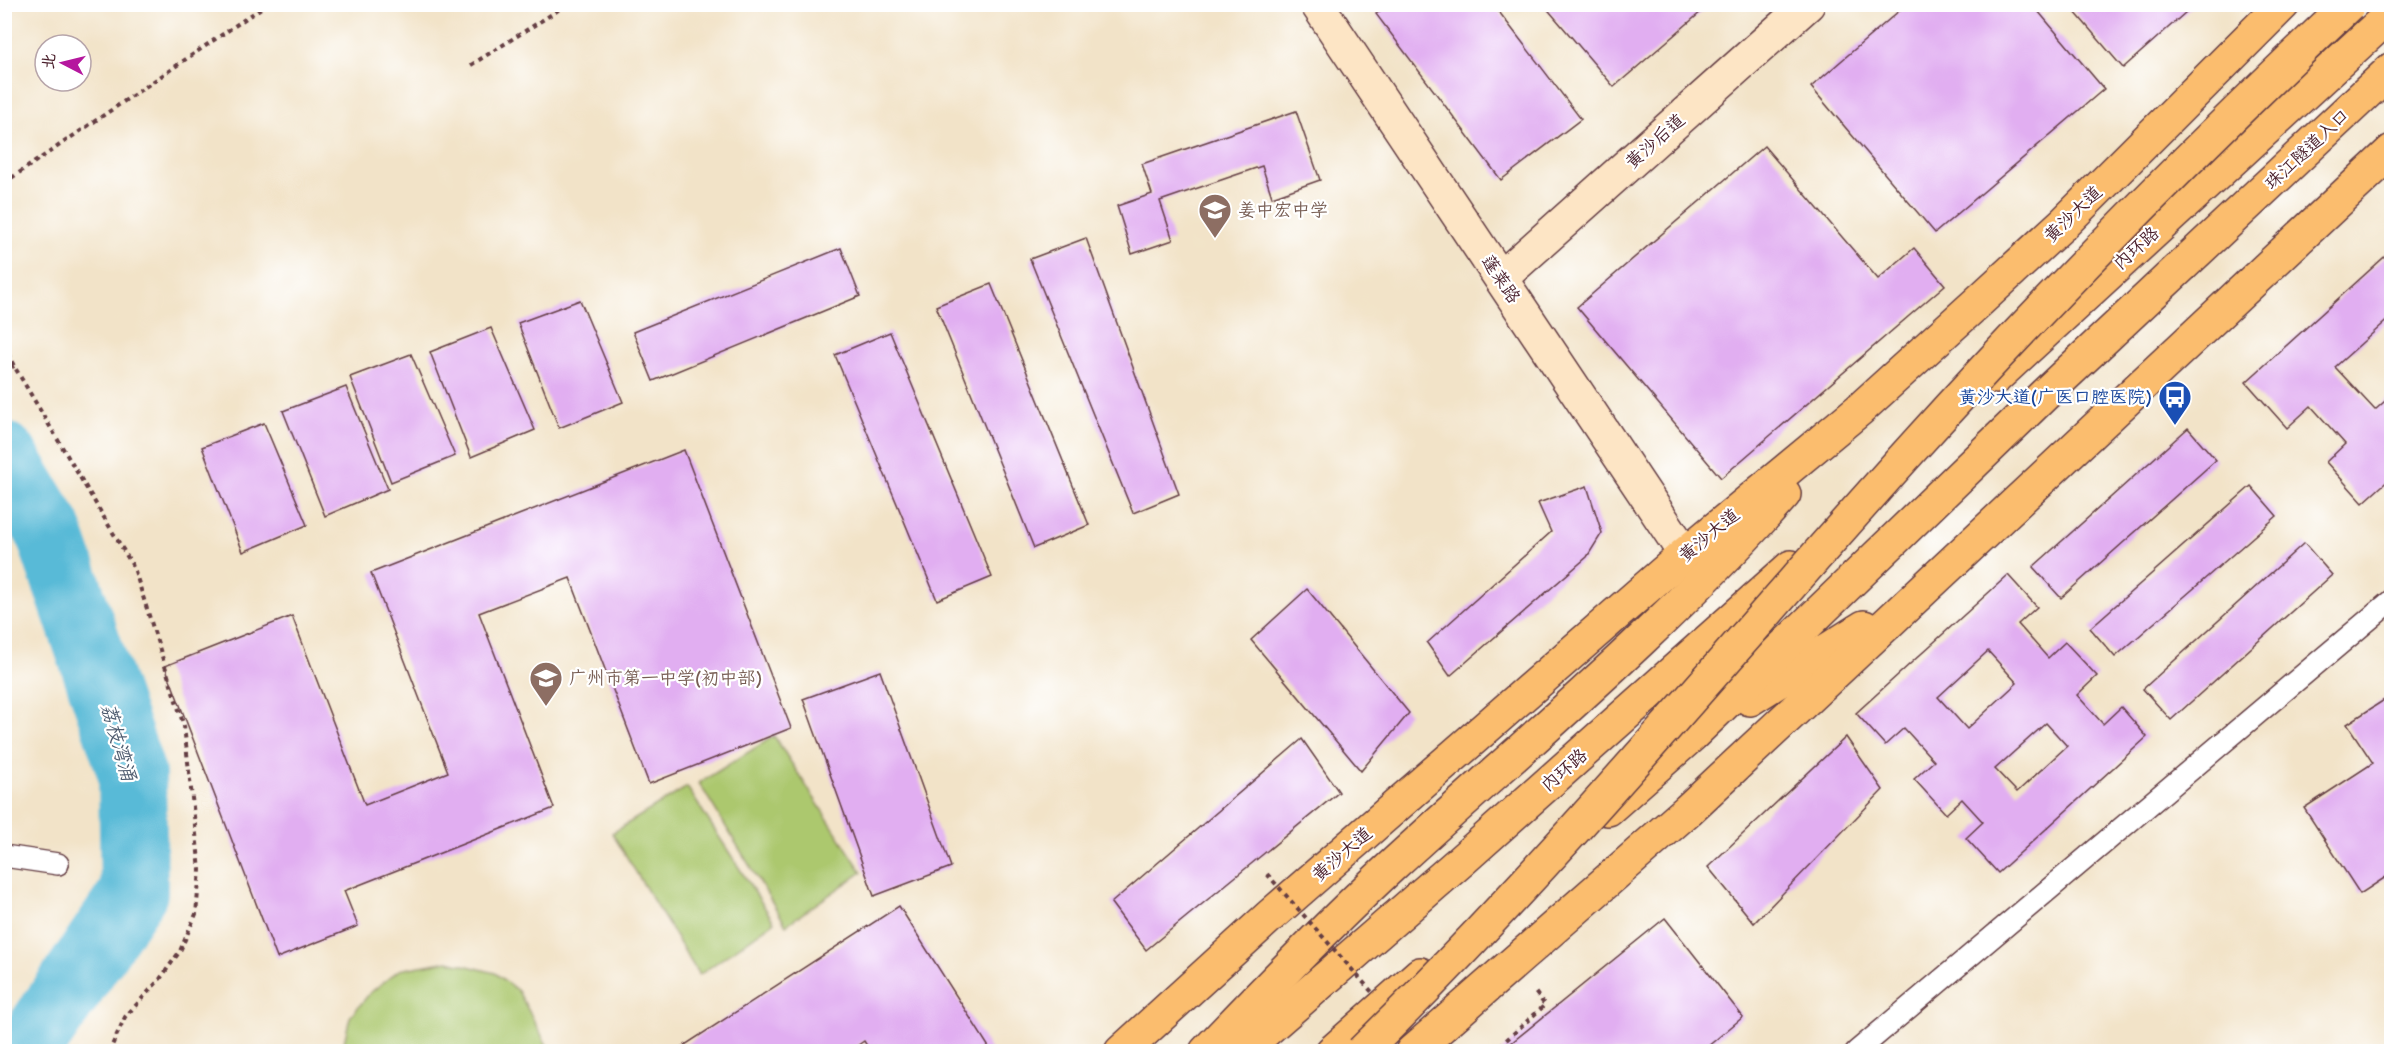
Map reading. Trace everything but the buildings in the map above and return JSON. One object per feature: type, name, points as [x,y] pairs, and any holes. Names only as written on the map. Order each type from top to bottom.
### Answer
[{"type":"highway","name":"黄沙大道","points":[[1121,1052],[1270,916],[1685,554],[1859,410],[2065,222],[2283,4]]},
{"type":"highway","name":"内环路","points":[[1362,1052],[1516,895],[1585,820],[1879,486],[2041,309],[2160,186],[2349,4]]},
{"type":"highway","name":"内环路","points":[[1241,1052],[1748,607],[2391,13]]},
{"type":"highway","name":"珠江隧道入口","points":[[1692,735],[2044,395],[2391,69]]},
{"type":"highway","points":[[1414,1047],[1688,810],[2391,151]]},
{"type":"highway","points":[[1206,1052],[1284,971],[1394,864],[1615,666],[1761,520],[1859,410]]},
{"type":"highway","points":[[1332,1052],[1692,735],[1927,587]]},
{"type":"street","name":"蓬莱路","points":[[1317,4],[1685,554]]},
{"type":"street","name":"黄沙后道","points":[[1501,278],[1809,4]]},
{"type":"lane","points":[[1856,1052],[2391,600]]},
{"type":"lane","points":[[4,856],[58,864]]},
{"type":"path","points":[[4,183],[267,4]]},
{"type":"path","points":[[471,65],[568,4]]},
{"type":"path","points":[[4,345],[14,366],[134,568],[184,726],[200,870],[196,915],[180,951],[160,979],[125,1017],[109,1052]]},
{"type":"path","points":[[4,372],[14,366]]},
{"type":"path","points":[[1268,874],[1377,998]]},
{"type":"path","points":[[1493,1052],[1545,1005],[1513,962]]},
{"type":"path","points":[[1414,1047],[1424,1052]]},
{"type":"green space","points":[[774,736],[862,872],[786,925],[699,783]]},
{"type":"green space","points":[[687,787],[774,922],[699,975],[612,833]]},
{"type":"green space","points":[[448,961],[495,973],[518,991],[550,1051],[342,1051],[350,1017],[370,993],[399,970]]},
{"type":"waterway","name":"荔枝湾涌","points":[[4,456],[48,529],[132,774],[134,892],[26,1052]]},
{"type":"place","name":"姜中宏中学","points":[[1215,239]]},
{"type":"place","name":"黄沙大道(广医口腔医院)","points":[[2175,426]]},
{"type":"place","name":"广州市第一中学(初中部)","points":[[546,707]]}]
